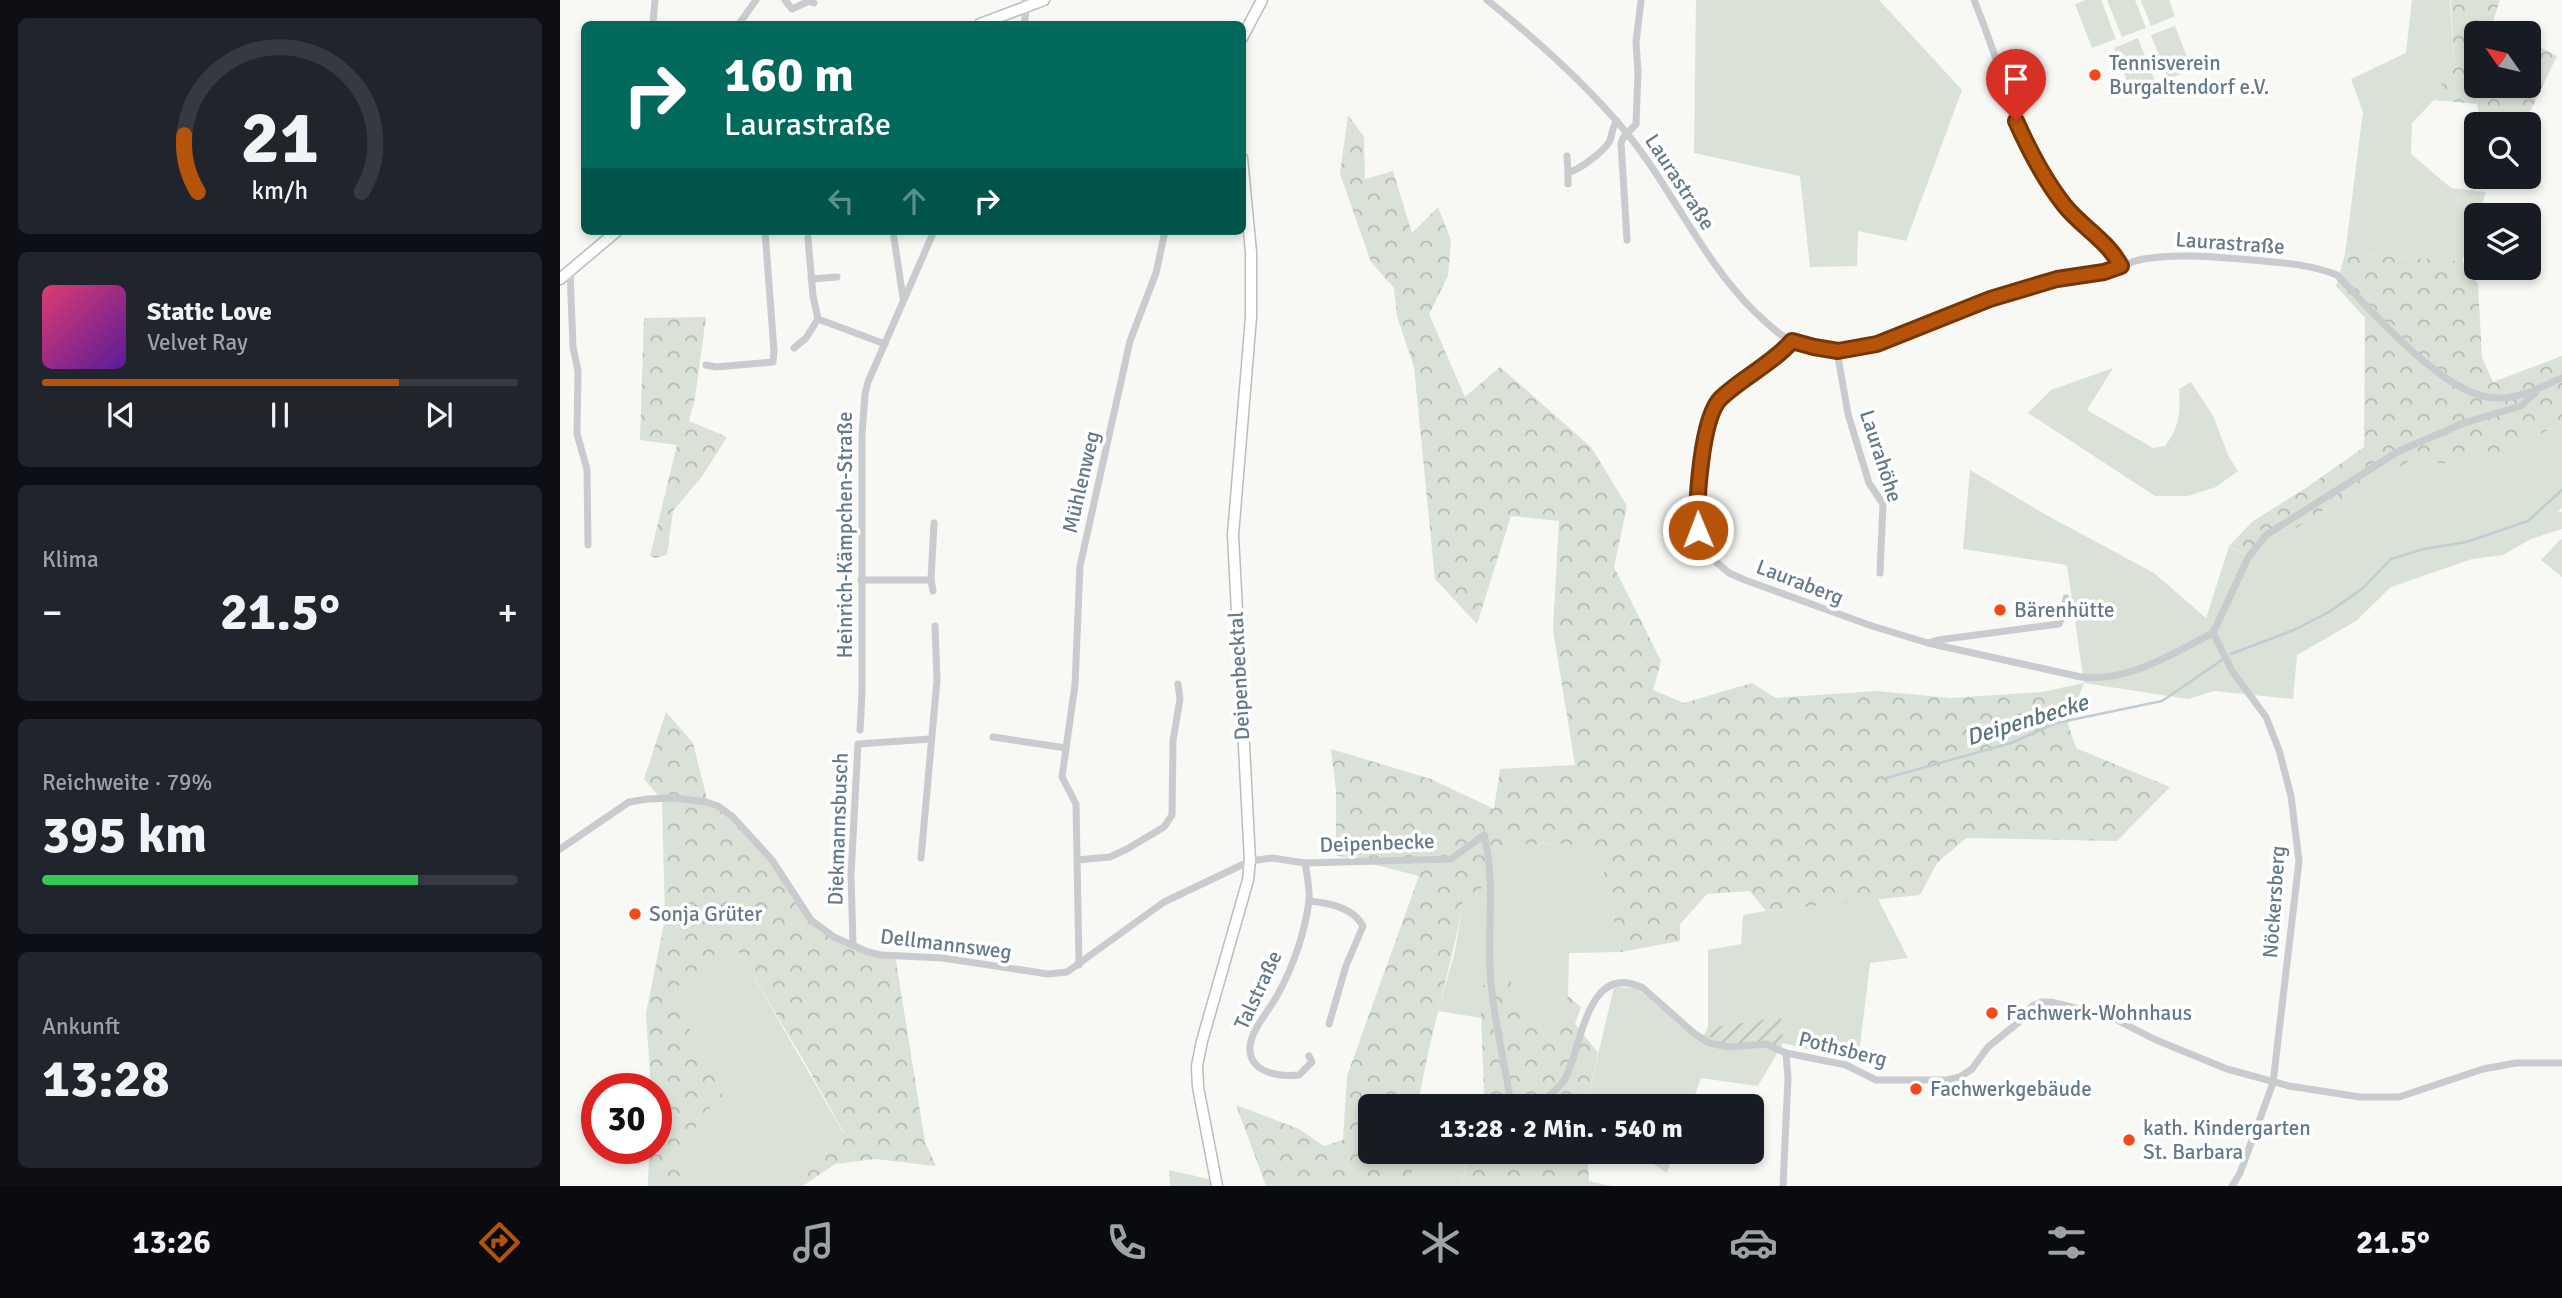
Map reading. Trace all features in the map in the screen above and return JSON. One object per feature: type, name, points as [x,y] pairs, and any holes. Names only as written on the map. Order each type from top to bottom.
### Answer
[{"type":"main road","points":[[987,21],[1026,3],[1044,0]]},
{"type":"main road","points":[[1246,30],[1262,0]]},
{"type":"main road","name":"Deipenbecktal","points":[[1217,1186],[1198,1087],[1197,1066],[1248,880],[1250,861],[1233,535],[1251,317],[1251,252],[1246,200]]},
{"type":"main road","points":[[560,279],[612,235]]},
{"type":"street","points":[[653,21],[655,0]]},
{"type":"street","points":[[741,21],[756,0]]},
{"type":"street","points":[[785,0],[792,9],[809,1],[814,3]]},
{"type":"street","name":"Laurastraße","points":[[1487,0],[1544,47],[1617,121],[1665,188],[1721,275],[1766,322],[1792,341],[1838,351],[1855,349],[1892,339],[1990,299],[2057,279],[2104,272],[2140,260],[2174,255],[2282,263],[2325,270],[2337,275],[2389,327],[2457,387],[2477,396],[2498,399],[2536,392],[2562,378]]},
{"type":"street","points":[[1974,0],[2027,145],[2065,206],[2113,251],[2121,266]]},
{"type":"street","name":"Laurastraße","points":[[1627,240],[1621,143],[1636,124],[1638,111],[1636,42],[1641,1]]},
{"type":"street","points":[[1024,21],[1026,3]]},
{"type":"street","name":"Laurastraße","points":[[1568,172],[1575,172],[1609,142],[1612,127],[1617,121]]},
{"type":"street","points":[[1567,156],[1568,184]]},
{"type":"street","points":[[706,365],[716,367],[773,362],[765,235]]},
{"type":"street","points":[[894,235],[904,299]]},
{"type":"street","name":"Heinrich-Kämpchen-Straße","points":[[860,730],[863,408],[869,382],[932,235]]},
{"type":"street","name":"Mühlenweg","points":[[1079,965],[1076,804],[1062,777],[1075,685],[1080,566],[1130,341],[1156,273],[1164,235]]},
{"type":"street","points":[[808,238],[818,319]]},
{"type":"street","points":[[570,271],[573,347],[578,371],[577,434],[587,469],[588,545]]},
{"type":"street","points":[[811,279],[837,277]]},
{"type":"street","points":[[818,319],[885,344]]},
{"type":"street","points":[[794,348],[806,338],[818,319]]},
{"type":"street","name":"Lauraberg","points":[[1792,341],[1781,354],[1718,400],[1708,431],[1698,485],[1698,530],[1704,548],[1729,573],[1812,607],[1928,643],[2092,679],[2149,665],[2213,633]]},
{"type":"street","name":"Laurahöhe","points":[[1838,351],[1849,414],[1869,483],[1883,504],[1880,573]]},
{"type":"street","points":[[2213,633],[2248,558],[2266,535],[2399,451],[2464,423],[2521,405],[2536,392]]},
{"type":"street","points":[[933,591],[931,580],[934,523]]},
{"type":"street","points":[[861,580],[931,580]]},
{"type":"street","name":"Lauraberg","points":[[1928,643],[2059,624],[2064,614],[2066,598]]},
{"type":"street","points":[[921,858],[937,680],[936,626]]},
{"type":"street","name":"Nöckersberg","points":[[2213,633],[2231,671],[2266,717],[2279,750],[2291,796],[2299,861],[2273,1083],[2244,1163],[2231,1186]]},
{"type":"street","points":[[1077,860],[1110,857],[1127,849],[1164,827],[1172,815],[1174,741],[1180,699],[1178,684]]},
{"type":"street","points":[[993,737],[1066,748]]},
{"type":"street","name":"Diekmannsbusch","points":[[853,945],[851,875],[858,744],[930,739]]},
{"type":"street","name":"Dellmannsweg","points":[[560,849],[629,802],[674,798],[718,806],[733,817],[772,860],[811,920],[822,929],[853,945],[881,955],[943,958],[1048,974],[1067,972],[1164,902],[1250,861]]},
{"type":"street","name":"Deipenbecke","points":[[1305,863],[1451,859],[1483,835],[1491,869],[1489,908],[1492,993],[1509,1094]]},
{"type":"street","points":[[1250,861],[1272,858],[1305,863]]},
{"type":"street","name":"Talstraße","points":[[1305,863],[1309,901],[1288,974],[1256,1031],[1250,1048],[1255,1064],[1266,1072],[1278,1075],[1299,1075],[1311,1062],[1309,1056]]},
{"type":"street","points":[[1309,901],[1347,910],[1359,919],[1363,926],[1346,966],[1329,1024]]},
{"type":"street","name":"Pothsberg","points":[[1550,1094],[1565,1079],[1585,1019],[1607,987],[1613,983],[1643,988],[1709,1043],[1729,1047],[1766,1044],[1786,1053],[1846,1065],[1876,1080],[1954,1079],[1972,1069],[1988,1047],[2011,1030],[2032,1006],[2042,1002],[2111,1017],[2179,1050],[2273,1083],[2360,1097],[2399,1097],[2494,1067],[2516,1063],[2562,1063]]},
{"type":"street","points":[[1783,1186],[1788,1078],[1786,1053]]},
{"type":"green space","points":[[1696,0],[1879,0],[1962,90],[1906,241],[1858,231],[1857,266],[1810,267],[1800,176],[1694,153]]},
{"type":"green space","points":[[2086,0],[2101,0],[2116,39],[2092,48],[2075,4]]},
{"type":"green space","points":[[2107,0],[2135,0],[2146,28],[2122,37]]},
{"type":"green space","points":[[2141,0],[2169,0],[2175,16],[2151,26]]},
{"type":"green space","points":[[2412,0],[2450,0],[2454,61],[2434,100],[2412,123],[2411,154],[2451,188],[2486,192],[2482,203],[2464,203],[2462,261],[2345,254],[2363,112],[2351,79],[2406,53]]},
{"type":"green space","points":[[2451,0],[2500,0],[2493,21],[2464,21],[2464,98],[2537,98],[2530,112],[2478,112],[2477,104],[2433,100],[2454,61]]},
{"type":"green space","points":[[2175,26],[2192,70],[2168,79],[2151,35]]},
{"type":"green space","points":[[2138,38],[2155,82],[2131,92],[2114,48]]},
{"type":"green space","points":[[2541,47],[2557,56],[2541,89]]},
{"type":"green space","points":[[1348,115],[1364,137],[1365,179],[1393,171],[1412,233],[1438,207],[1451,240],[1448,276],[1429,314],[1465,397],[1500,367],[1591,447],[1627,506],[1614,567],[1661,661],[1653,690],[1684,703],[1752,683],[1776,698],[1876,691],[1951,698],[2042,692],[2084,683],[2068,724],[2076,748],[2170,787],[2117,841],[1966,838],[1937,863],[1920,895],[1766,911],[1750,891],[1707,894],[1680,924],[1680,941],[1621,952],[1599,850],[1559,843],[1490,846],[1487,849],[1481,890],[1464,896],[1420,1094],[1358,1094],[1358,1164],[1412,1164],[1412,1186],[1266,1186],[1236,1105],[1299,1129],[1324,1146],[1343,1140],[1347,1076],[1419,876],[1336,855],[1336,790],[1331,749],[1431,779],[1494,809],[1500,769],[1575,765],[1553,630],[1559,521],[1511,516],[1477,624],[1435,579],[1414,367],[1397,316],[1394,288],[1371,262],[1340,174]]},
{"type":"green space","points":[[2345,254],[2462,261],[2464,280],[2475,280],[2478,284],[2482,358],[2493,382],[2562,356],[2562,422],[2496,459],[2454,464],[2410,461],[2322,511],[2252,557],[2229,546],[2253,521],[2364,447],[2365,318],[2336,286]]},
{"type":"green space","points":[[706,317],[695,398],[689,421],[727,437],[703,475],[673,511],[667,555],[655,558],[650,556],[677,445],[640,440],[644,318]]},
{"type":"green space","points":[[2113,368],[2087,410],[2153,448],[2165,446],[2178,419],[2179,389],[2191,382],[2213,416],[2229,457],[2238,471],[2216,487],[2188,496],[2155,496],[2028,413],[2051,390]]},
{"type":"green space","points":[[2562,422],[2562,508],[2558,512],[2562,512],[2562,529],[2531,539],[2503,555],[2472,559],[2391,587],[2356,621],[2297,655],[2293,699],[2214,691],[2188,699],[2084,683],[2067,565],[1963,549],[1970,470],[2154,573],[2206,618],[2229,547],[2252,557],[2261,544],[2410,461],[2454,464],[2496,459]]},
{"type":"green space","points":[[2562,540],[2562,577],[2541,560]]},
{"type":"green space","points":[[666,712],[693,743],[707,799],[733,820],[771,860],[810,921],[868,953],[895,955],[925,1142],[936,1166],[875,1159],[835,1164],[803,1186],[775,1186],[826,1153],[844,1133],[732,940],[675,989],[691,1032],[691,1044],[722,1087],[722,1099],[698,1117],[695,1135],[681,1167],[692,1186],[648,1186],[649,1164],[672,1164],[672,1073],[650,1073],[646,1013],[665,919],[662,800],[644,779]]},
{"type":"green space","points":[[1559,843],[1599,850],[1621,952],[1569,953],[1568,996],[1552,1025],[1526,1029],[1516,1007],[1511,981],[1480,986],[1482,1018],[1438,1011],[1455,951],[1464,896],[1487,849],[1490,846]]},
{"type":"green space","points":[[1878,899],[1908,958],[1870,963],[1858,1062],[1783,1043],[1758,1086],[1701,1078],[1695,1094],[1589,1094],[1614,987],[1636,988],[1703,1037],[1708,1027],[1708,950],[1741,944],[1743,915]]},
{"type":"green space","points":[[732,939],[844,1134],[826,1153],[775,1186],[692,1186],[681,1167],[695,1135],[698,1117],[722,1099],[691,1044],[691,1032],[675,989]]},
{"type":"green space","points":[[1511,980],[1516,1007],[1527,1028],[1552,1025],[1568,996],[1581,1007],[1575,1024],[1598,1053],[1589,1094],[1484,1094],[1480,986]]},
{"type":"green space","points":[[1781,1017],[1783,1043],[1778,1047],[1718,1042],[1709,1036],[1708,1028]]},
{"type":"green space","points":[[1412,1164],[1466,1164],[1461,1186],[1412,1186]]},
{"type":"green space","points":[[1467,1164],[1588,1164],[1589,1181],[1612,1186],[1461,1186]]},
{"type":"green space","points":[[1653,1164],[1670,1164],[1667,1173]]},
{"type":"green space","points":[[1169,1170],[1212,1180],[1214,1186],[1170,1186]]},
{"type":"waterway","name":"Deipenbecke","points":[[2231,654],[2296,629],[2329,612],[2363,588],[2391,559],[2424,549],[2466,542],[2528,521],[2562,490]]},
{"type":"waterway","name":"Deipenbecke","points":[[1883,779],[2011,743],[2056,723],[2162,701],[2222,660]]},
{"type":"place","name":"Tennisverein Burgaltendorf e.V.","points":[[2095,75]]},
{"type":"place","name":"Bärenhütte","points":[[2000,610]]},
{"type":"place","name":"Sonja Grüter","points":[[635,914]]},
{"type":"place","name":"Fachwerk-Wohnhaus","points":[[1992,1013]]},
{"type":"place","name":"Fachwerkgebäude","points":[[1916,1089]]},
{"type":"place","name":"kath. Kindergarten St. Barbara","points":[[2129,1140]]},
{"type":"route","points":[[1698,530],[1698,485],[1708,431],[1718,400],[1781,354],[1792,341],[1838,351],[1877,344],[1990,299],[2057,279],[2104,272],[2121,266],[2103,240],[2065,206],[2027,145],[2016,121]]}]
